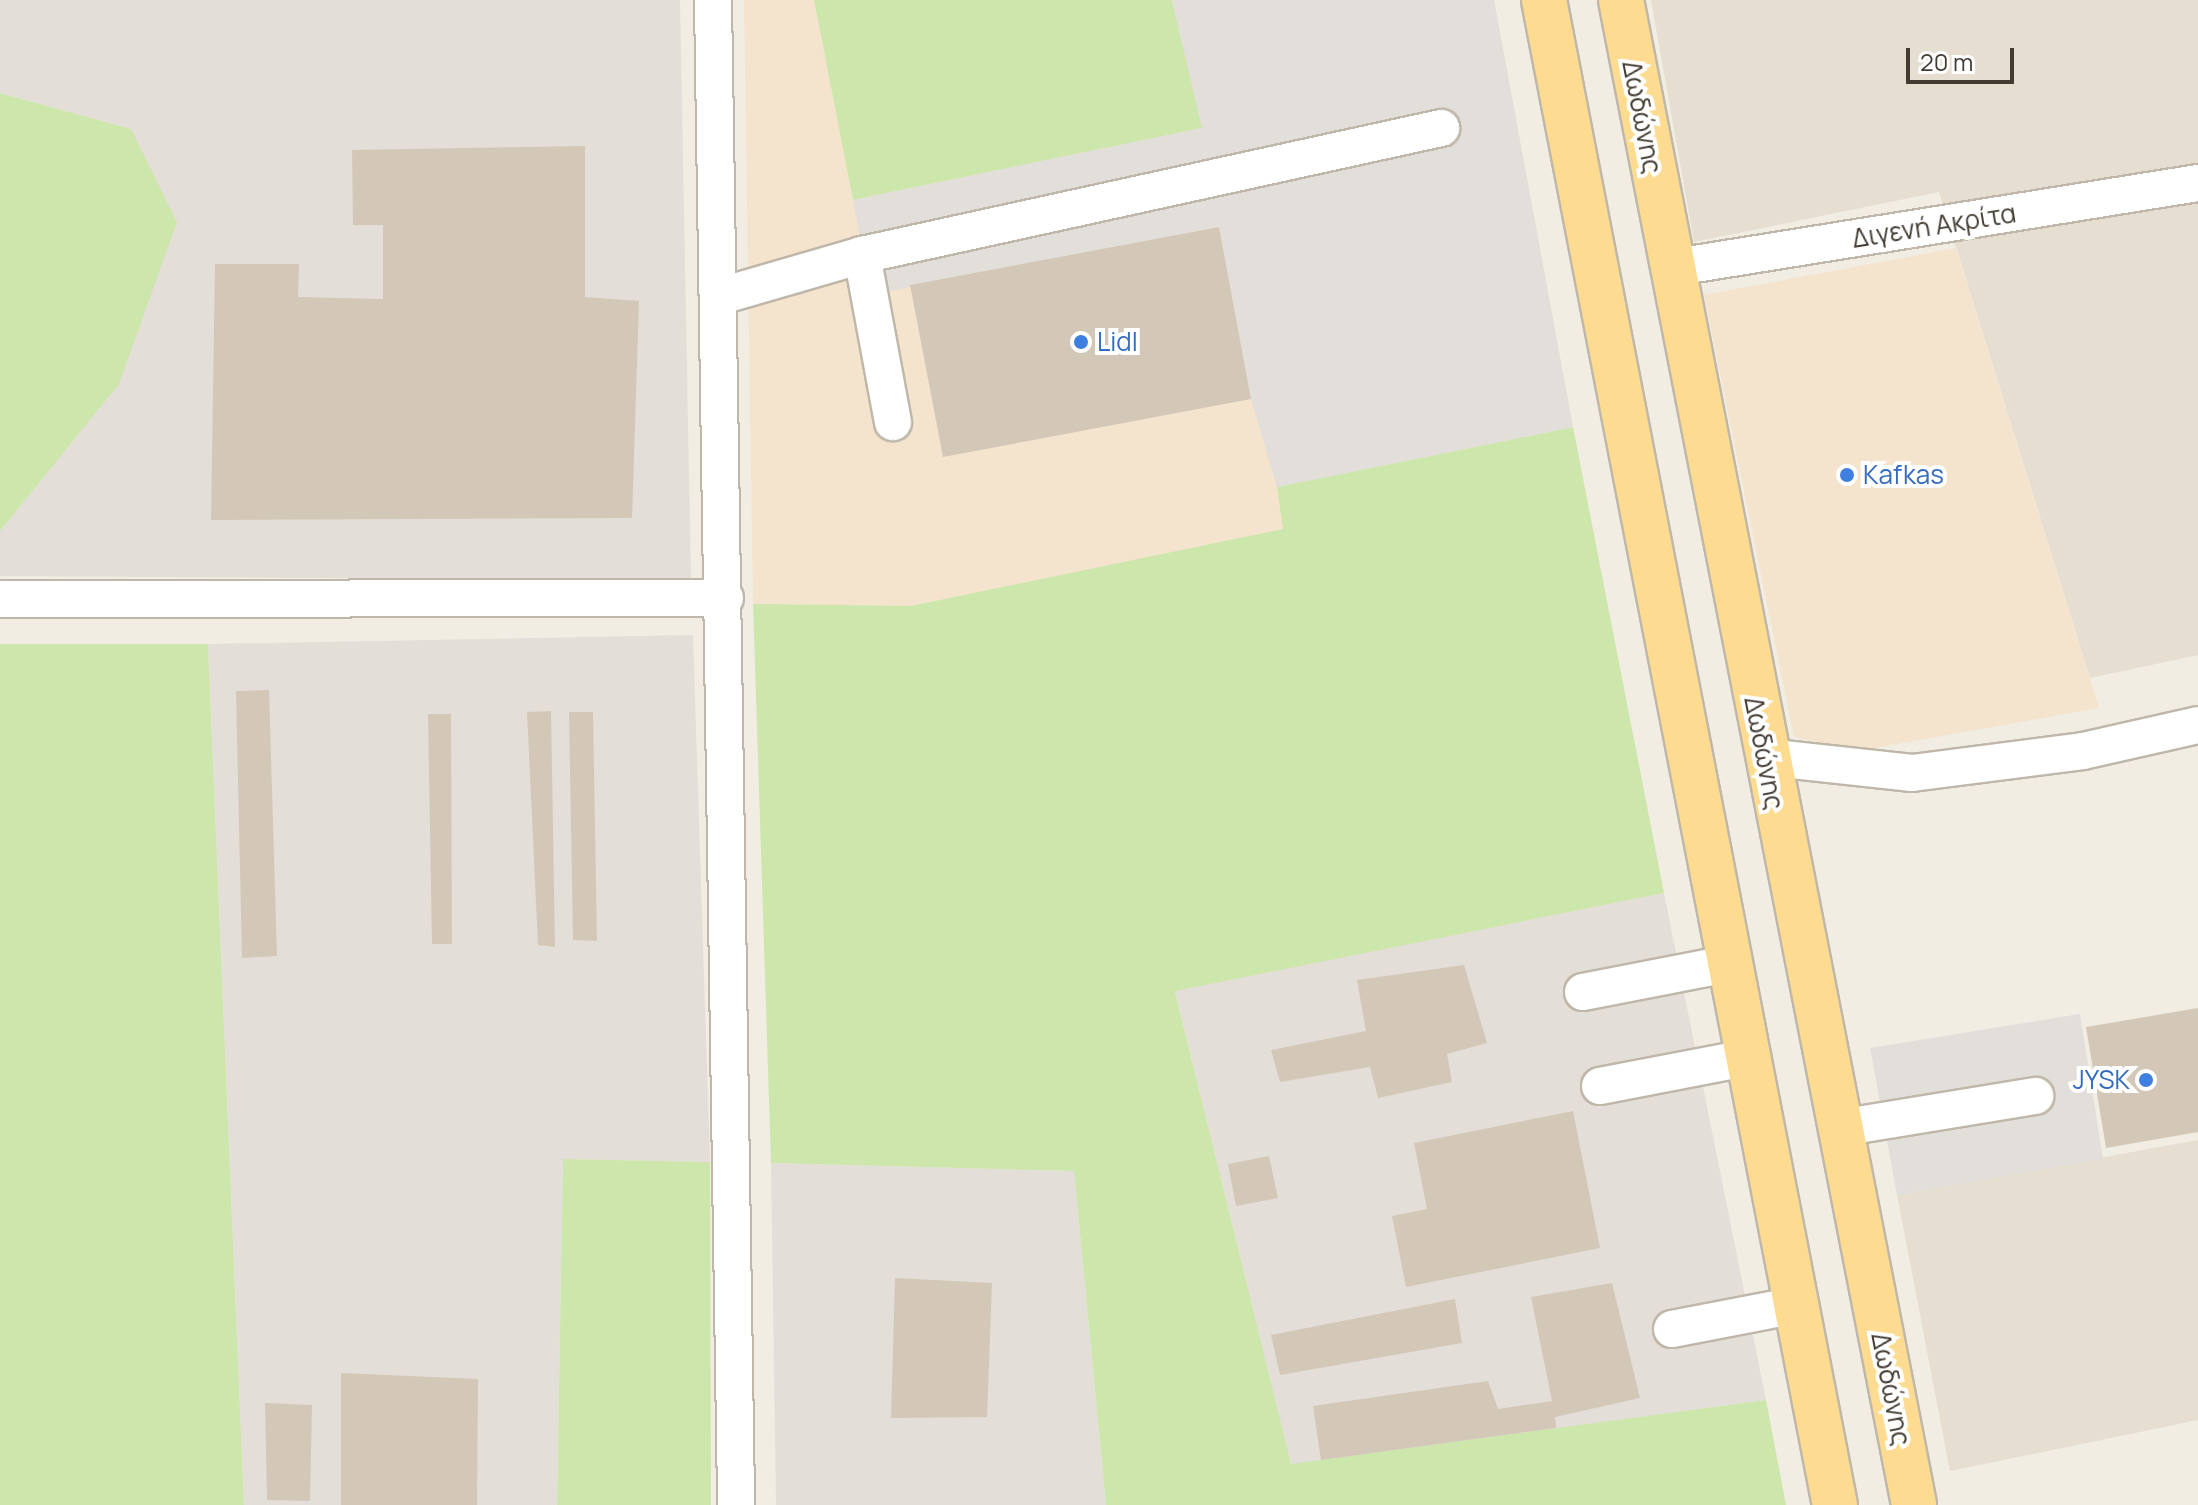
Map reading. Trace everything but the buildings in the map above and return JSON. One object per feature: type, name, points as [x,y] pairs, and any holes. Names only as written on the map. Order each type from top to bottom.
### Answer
[{"type":"main road","points":[[1544,0],[1835,1505]]},
{"type":"main road","name":"Δωδώνης","points":[[1621,0],[1765,757],[1914,1505]]},
{"type":"street","points":[[713,0],[721,296],[736,1505]]},
{"type":"street","points":[[721,296],[862,255],[1441,128]]},
{"type":"street","name":"Διγενή Ακρίτα","points":[[1670,268],[2198,183]]},
{"type":"street","points":[[862,255],[893,422]]},
{"type":"street","points":[[0,599],[725,598]]},
{"type":"street","points":[[1765,757],[1912,773],[2083,751],[2198,725]]},
{"type":"street","points":[[1583,992],[1732,963]]},
{"type":"street","points":[[1600,1086],[1750,1057]]},
{"type":"street","points":[[1839,1128],[2035,1096]]},
{"type":"street","points":[[1672,1329],[1797,1305]]},
{"type":"shaded area","points":[[0,0],[680,0],[691,580],[0,576],[0,531],[119,383],[131,129],[0,93]]},
{"type":"shaded area","points":[[744,0],[814,0],[853,200],[1202,128],[1172,0],[1494,0],[1573,427],[1277,488],[1284,529],[911,606],[753,604]]},
{"type":"shaded area","points":[[1172,0],[1494,0],[1573,427],[1277,487],[1251,399],[1219,227],[871,295],[853,200],[1202,128]]},
{"type":"shaded area","points":[[1651,0],[2198,0],[2198,655],[2090,678],[1939,192],[1694,242]]},
{"type":"shaded area","points":[[1956,248],[2099,708],[1858,751],[1794,737],[1704,295]]},
{"type":"shaded area","points":[[693,635],[710,1162],[563,1159],[557,1505],[244,1505],[208,644]]},
{"type":"shaded area","points":[[1664,893],[1766,1400],[1291,1465],[1175,990]]},
{"type":"shaded area","points":[[2080,1014],[2103,1159],[1897,1195],[1870,1048]]},
{"type":"shaded area","points":[[2198,1140],[2198,1420],[1950,1471],[1897,1195]]},
{"type":"shaded area","points":[[771,1163],[1074,1171],[1106,1505],[776,1505]]},
{"type":"green space","points":[[814,0],[1172,0],[1203,128],[853,200]]},
{"type":"green space","points":[[0,93],[131,129],[177,222],[119,384],[0,531]]},
{"type":"green space","points":[[1573,427],[1664,893],[1175,991],[1291,1464],[1766,1400],[1786,1505],[1106,1505],[1074,1171],[771,1163],[753,604],[911,606],[1283,529],[1277,487]]},
{"type":"green space","points":[[0,644],[208,644],[244,1505],[0,1505]]},
{"type":"green space","points":[[563,1159],[710,1162],[711,1505],[557,1505]]},
{"type":"place","name":"Lidl","points":[[1081,342]]},
{"type":"place","name":"Kafkas","points":[[1847,475]]},
{"type":"place","name":"JYSK","points":[[2146,1080]]}]
